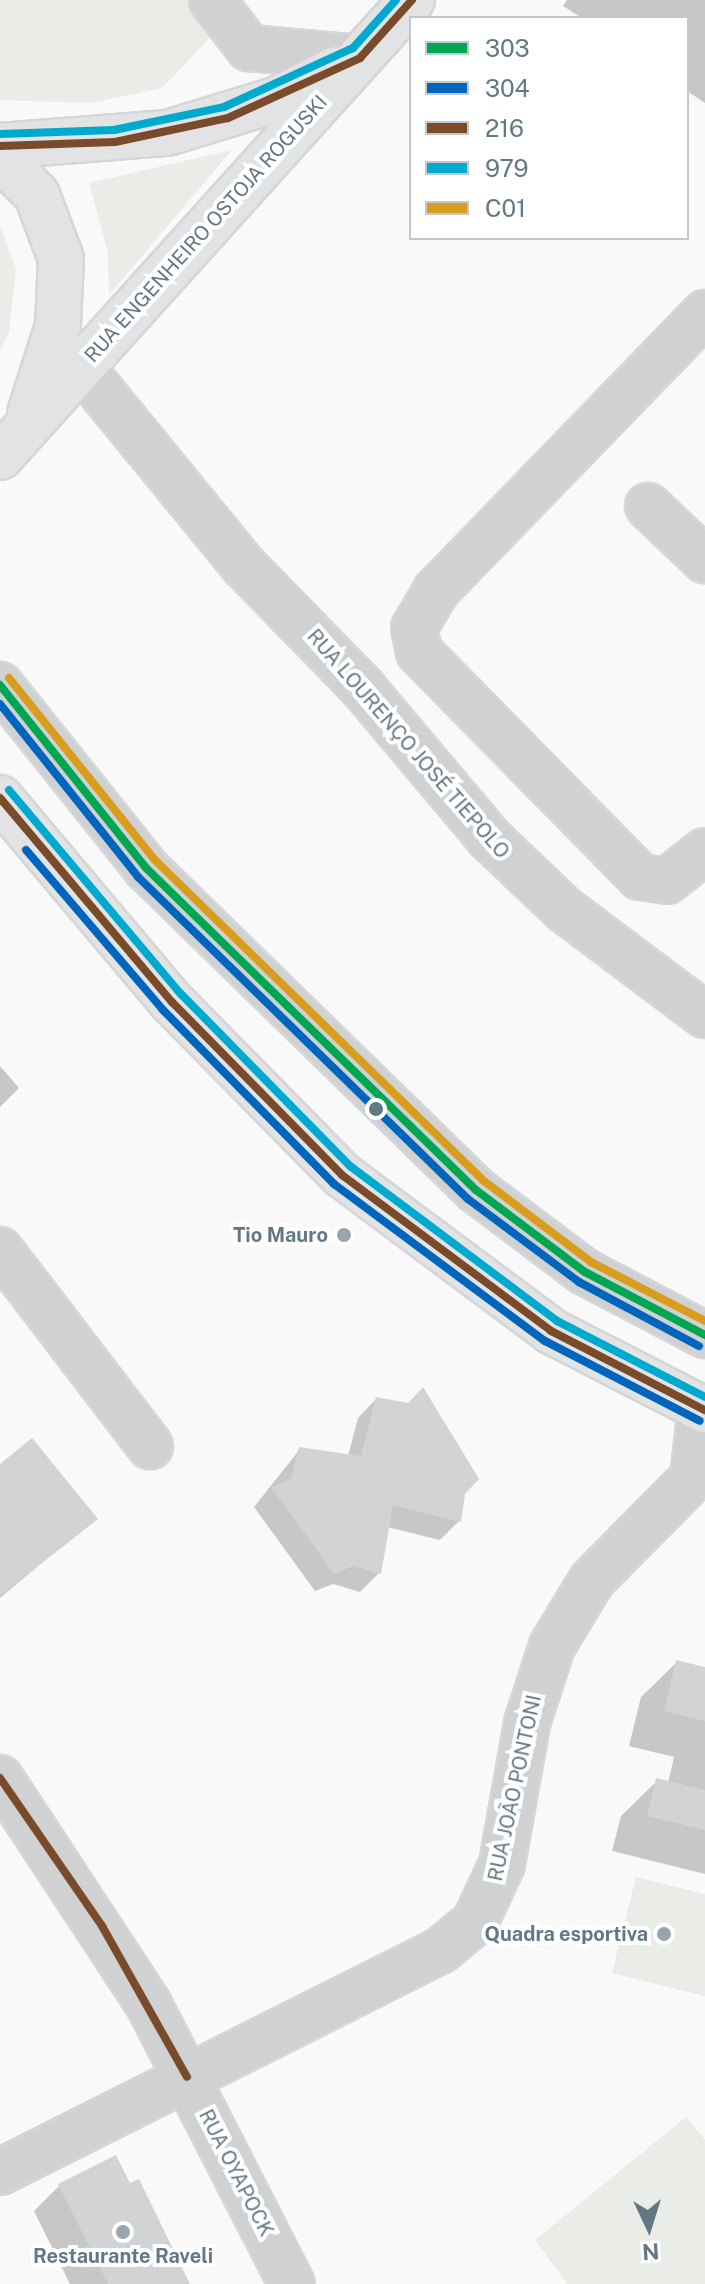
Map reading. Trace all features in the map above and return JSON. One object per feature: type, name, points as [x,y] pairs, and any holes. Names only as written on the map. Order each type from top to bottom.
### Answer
[{"type":"main road","name":"RUA ENGENHEIRO OSTOJA ROGUSKI","points":[[12,444],[412,0]]},
{"type":"main road","points":[[0,146],[167,133],[275,100],[360,58]]},
{"type":"main road","points":[[0,158],[37,195],[61,259],[58,326],[12,444]]},
{"type":"main road","points":[[0,798],[172,1002],[342,1175],[551,1331],[703,1409]]},
{"type":"street","points":[[212,0],[249,48],[360,58]]},
{"type":"street","points":[[705,313],[436,591],[414,628],[419,652],[640,877],[667,881],[705,851]]},
{"type":"street","name":"RUA LOURENÇO JOSÉ TIEPOLO","points":[[81,367],[244,566],[362,687],[489,838],[565,910],[705,1015]]},
{"type":"street","points":[[648,506],[705,560]]},
{"type":"street","points":[[0,685],[146,868],[476,1190],[585,1272],[705,1335]]},
{"type":"street","points":[[0,1250],[150,1446]]},
{"type":"street","name":"RUA JOÃO PONTONI","points":[[0,2172],[440,1951],[475,1922],[502,1864],[527,1723],[552,1646],[592,1580],[693,1478],[703,1409]]},
{"type":"street","name":"RUA OYAPOCK","points":[[0,1778],[102,1926],[187,2077],[292,2284]]},
{"type":"shaded area","points":[[0,0],[246,0],[162,88],[91,103],[0,100]]},
{"type":"shaded area","points":[[232,150],[109,295],[108,253],[89,183]]},
{"type":"shaded area","points":[[0,226],[16,269],[9,332],[0,350]]},
{"type":"shaded area","name":"Quadra esportiva","points":[[636,1877],[705,1894],[705,1996],[612,1973]]},
{"type":"shaded area","points":[[686,2117],[705,2140],[705,2284],[567,2284],[535,2240]]},
{"type":"building","points":[[423,1387],[479,1479],[465,1494],[461,1522],[393,1505],[381,1574],[353,1566],[334,1574],[271,1487],[291,1479],[299,1447],[361,1456],[376,1397],[408,1403]]},
{"type":"building","points":[[32,1438],[98,1519],[0,1596],[0,1464]]},
{"type":"building","points":[[676,1660],[705,1667],[705,1721],[664,1711]]},
{"type":"building","points":[[656,1778],[705,1790],[705,1830],[647,1816]]},
{"type":"building","name":"Restaurante Raveli","points":[[116,2155],[130,2183],[139,2179],[190,2284],[108,2284],[58,2184]]},
{"type":"transit line","name":"979","points":[[0,134],[114,130],[224,107],[353,48],[396,0]]},
{"type":"transit line","name":"216","points":[[0,146],[115,142],[228,118],[360,58],[412,0]]},
{"type":"transit line","name":"C01","points":[[9,678],[155,860],[484,1181],[591,1262],[705,1321]]},
{"type":"transit line","name":"303","points":[[0,685],[146,868],[476,1190],[585,1272],[705,1335]]},
{"type":"transit line","name":"304","points":[[0,704],[138,877],[468,1199],[579,1282],[699,1346]]},
{"type":"transit line","name":"979","points":[[9,790],[181,994],[350,1166],[557,1321],[705,1397]]},
{"type":"transit line","name":"216","points":[[0,798],[172,1002],[342,1175],[551,1331],[705,1410]]},
{"type":"transit line","name":"304","points":[[26,850],[163,1010],[334,1184],[545,1341],[700,1421]]},
{"type":"transit line","name":"216","points":[[0,1778],[102,1926],[187,2077]]},
{"type":"place","name":"Tio Mauro","points":[[344,1235]]},
{"type":"place","name":"Quadra esportiva","points":[[664,1934]]},
{"type":"place","name":"Restaurante Raveli","points":[[123,2232]]}]
